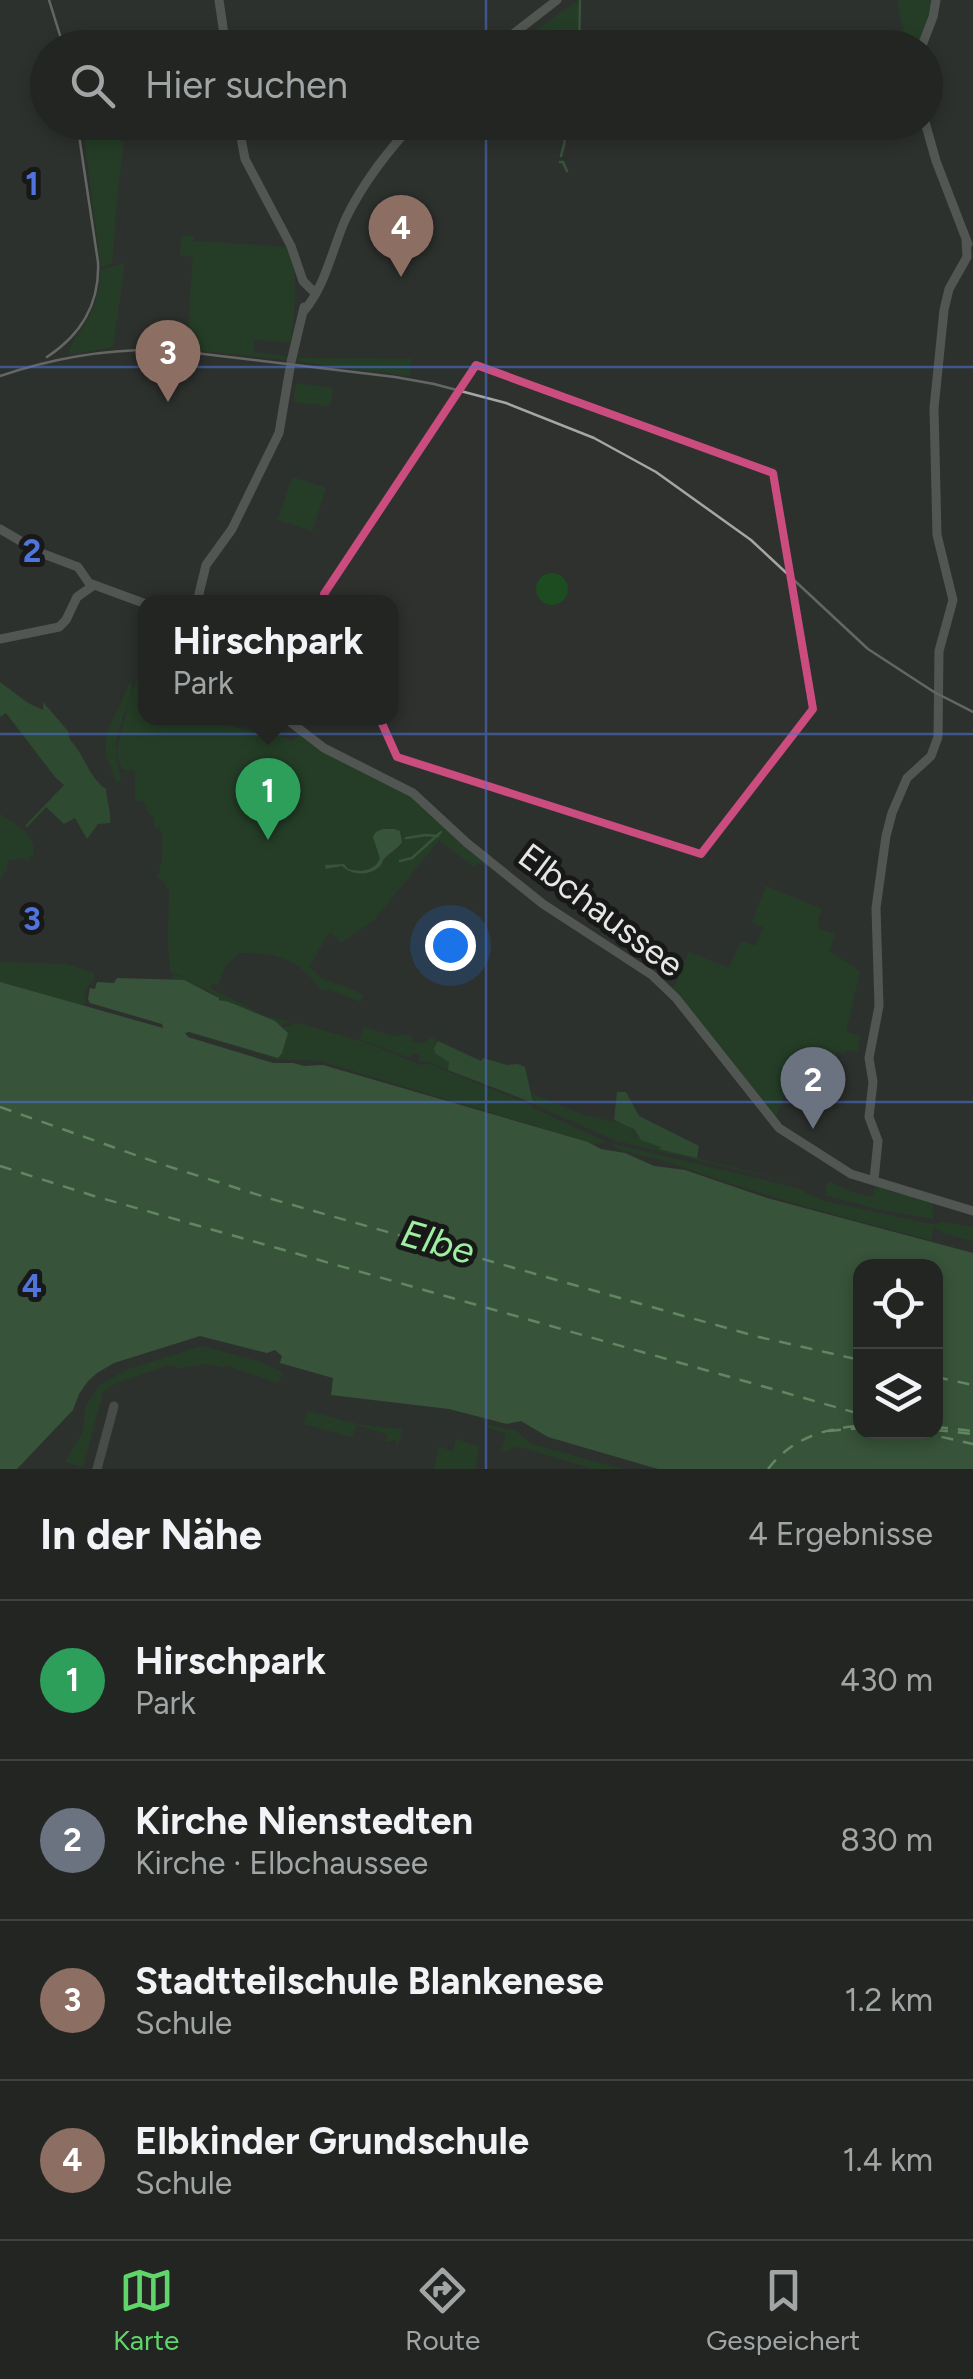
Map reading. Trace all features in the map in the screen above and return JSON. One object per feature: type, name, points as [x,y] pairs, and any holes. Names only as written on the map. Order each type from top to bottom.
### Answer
[{"type":"main road","points":[[218,0],[223,30]]},
{"type":"main road","points":[[519,30],[558,0]]},
{"type":"main road","points":[[526,30],[565,0]]},
{"type":"main road","points":[[928,30],[936,0]]},
{"type":"main road","points":[[241,140],[245,159],[291,246],[303,281],[315,288]]},
{"type":"main road","points":[[200,595],[206,565],[232,529],[279,432],[296,334],[304,311],[367,180],[402,140]]},
{"type":"main road","points":[[874,1180],[878,1141],[869,1117],[873,1078],[870,1058],[880,993],[876,908],[886,836],[905,781],[935,750],[939,726],[939,648],[952,600],[936,535],[934,414],[943,314],[949,290],[967,257],[966,240],[930,140]]},
{"type":"main road","points":[[0,530],[30,548],[77,566],[94,585],[138,601]]},
{"type":"main road","points":[[0,640],[59,627],[77,597],[94,585]]},
{"type":"main road","name":"Elbchaussee","points":[[293,725],[324,748],[413,792],[543,904],[652,975],[676,998],[776,1126],[848,1172],[973,1211]]},
{"type":"highlighted area","points":[[476,365],[773,473],[813,709],[701,854],[397,757],[324,594]]},
{"type":"shaded area","points":[[579,0],[577,30],[536,30]]},
{"type":"shaded area","points":[[899,0],[934,0],[924,30],[904,30]]},
{"type":"shaded area","points":[[85,140],[121,140],[124,143],[112,263],[101,267]]},
{"type":"shaded area","points":[[182,235],[194,237],[194,241],[288,247],[295,294],[290,342],[254,340],[253,352],[288,357],[287,360],[149,348],[187,345],[193,257],[180,255]]},
{"type":"shaded area","points":[[125,263],[113,347],[69,355],[94,306],[101,270]]},
{"type":"shaded area","points":[[412,359],[410,376],[295,361]]},
{"type":"shaded area","points":[[296,383],[333,388],[330,406],[293,402]]},
{"type":"shaded area","points":[[292,477],[326,488],[312,531],[278,520]]},
{"type":"shaded area","points":[[552,573],[563,578],[568,589],[563,600],[552,605],[541,600],[536,589],[541,578]]},
{"type":"shaded area","points":[[137,679],[138,725],[229,725],[257,733],[259,728],[293,741],[300,734],[403,789],[488,860],[485,866],[478,863],[475,867],[439,840],[374,920],[341,943],[331,933],[327,936],[309,967],[324,980],[363,995],[361,1002],[321,990],[295,964],[264,954],[240,953],[225,966],[219,984],[205,985],[264,1016],[291,1022],[281,1025],[203,988],[172,980],[173,975],[189,978],[170,972],[169,891],[157,877],[161,866],[161,830],[154,827],[154,818],[145,802],[135,800],[135,771],[122,769],[116,753],[121,781],[116,781],[107,757],[106,739],[128,685],[132,685],[130,699]],"holes":[[[129,703],[116,753],[118,732]],[[383,829],[401,832],[400,846],[371,872],[356,873],[346,869],[342,866],[330,869],[328,864],[345,865],[349,870],[363,871],[380,859],[374,843]]]},
{"type":"shaded area","points":[[0,682],[43,710],[43,702],[68,731],[70,740],[106,789],[110,823],[98,824],[87,839],[75,818],[64,824],[46,807],[25,826],[64,785],[6,713],[0,717]]},
{"type":"shaded area","points":[[0,814],[24,830],[32,841],[33,856],[27,862],[26,858],[8,861],[0,879]]},
{"type":"shaded area","points":[[766,886],[822,909],[819,929],[835,934],[829,951],[860,971],[846,1032],[860,1036],[857,1052],[846,1050],[836,1052],[835,1056],[823,1053],[814,1074],[796,1067],[775,1119],[673,990],[689,952],[729,968],[741,941],[756,946],[763,927],[752,923]]},
{"type":"shaded area","points":[[0,962],[65,964],[94,973],[94,979],[85,992],[86,1003],[80,1006],[0,982]]},
{"type":"shaded area","points":[[298,1023],[370,1044],[420,1065],[429,1064],[531,1105],[608,1143],[595,1144],[320,1061],[276,1059],[188,1032],[278,1058],[288,1033],[282,1028]]},
{"type":"shaded area","points":[[364,1027],[392,1036],[411,1035],[412,1042],[418,1044],[434,1036],[434,1048],[449,1061],[448,1070],[419,1061],[419,1054],[410,1058],[360,1039]]},
{"type":"shaded area","points":[[438,1041],[481,1061],[483,1058],[525,1067],[533,1103],[448,1070],[449,1062],[435,1053]]},
{"type":"shaded area","points":[[617,1092],[626,1092],[639,1116],[699,1146],[697,1158],[659,1149],[641,1140],[634,1129],[614,1120]]},
{"type":"shaded area","points":[[532,1094],[584,1115],[628,1125],[638,1137],[658,1144],[661,1149],[807,1186],[617,1141],[540,1107],[533,1103]]},
{"type":"shaded area","points":[[613,1144],[804,1190],[824,1201],[935,1225],[941,1222],[973,1227],[973,1241],[934,1227],[931,1240],[869,1224],[615,1148]]},
{"type":"shaded area","points":[[828,1181],[867,1196],[873,1197],[875,1185],[929,1199],[933,1219],[825,1195]]},
{"type":"shaded area","points":[[202,1346],[261,1362],[282,1375],[278,1383],[225,1365],[169,1365],[116,1383],[103,1392],[83,1467],[65,1462],[82,1434],[86,1406],[99,1386],[126,1370]]},
{"type":"shaded area","points":[[307,1411],[361,1425],[402,1429],[398,1445],[395,1440],[386,1442],[387,1434],[356,1425],[352,1437],[304,1424]]},
{"type":"shaded area","points":[[488,1425],[515,1430],[531,1444],[622,1469],[593,1469],[524,1448],[502,1450],[506,1433]]},
{"type":"shaded area","points":[[456,1439],[479,1447],[475,1469],[434,1469],[439,1447],[453,1451]]},
{"type":"water","points":[[383,829],[400,831],[402,842],[376,870],[360,874],[342,866],[326,869],[325,865],[344,864],[358,871],[374,866],[380,859],[373,837]]},
{"type":"water","name":"Elbe","points":[[117,978],[184,980],[219,1000],[275,1021],[288,1033],[278,1058],[189,1032],[185,1033],[188,1037],[273,1063],[323,1065],[625,1153],[654,1166],[685,1170],[767,1198],[973,1253],[973,1469],[658,1469],[548,1437],[521,1421],[507,1424],[449,1409],[331,1395],[333,1378],[280,1363],[282,1356],[275,1350],[267,1353],[200,1336],[114,1363],[97,1373],[79,1394],[73,1410],[17,1469],[0,1469],[0,982],[163,1028],[162,1024],[90,1003],[90,988],[95,989],[97,982],[114,983]]},
{"type":"waterway","points":[[579,30],[580,1]]},
{"type":"waterway","points":[[561,156],[565,140]]},
{"type":"waterway","points":[[560,162],[567,171]]},
{"type":"waterway","points":[[400,861],[412,858],[441,832]]},
{"type":"waterway","points":[[406,838],[438,836]]},
{"type":"ferry route","points":[[0,1107],[268,1198],[759,1337],[853,1358]]},
{"type":"ferry route","points":[[0,1166],[853,1412]]},
{"type":"ferry route","points":[[943,1379],[973,1385]]},
{"type":"ferry route","points":[[768,1469],[787,1450],[809,1437],[853,1427]]},
{"type":"ferry route","points":[[943,1428],[973,1431]]},
{"type":"ferry route","points":[[829,1431],[853,1429]]},
{"type":"ferry route","points":[[943,1431],[973,1434]]},
{"type":"ferry route","points":[[943,1437],[973,1444]]},
{"type":"taxiway","points":[[97,1469],[114,1406]]},
{"type":"tram line","points":[[49,0],[58,30]]},
{"type":"tram line","points":[[47,357],[79,328],[96,291],[98,262],[80,140]]},
{"type":"tram line","points":[[0,376],[84,355],[170,350],[395,377],[506,403],[594,438],[656,472],[751,540],[868,649],[973,712]]},
{"type":"place","name":"Elbkinder Grundschule","points":[[401,277]]},
{"type":"place","name":"Stadtteilschule Blankenese","points":[[168,402]]},
{"type":"place","name":"Hirschpark","points":[[268,840]]},
{"type":"place","name":"Kirche Nienstedten","points":[[813,1129]]}]
